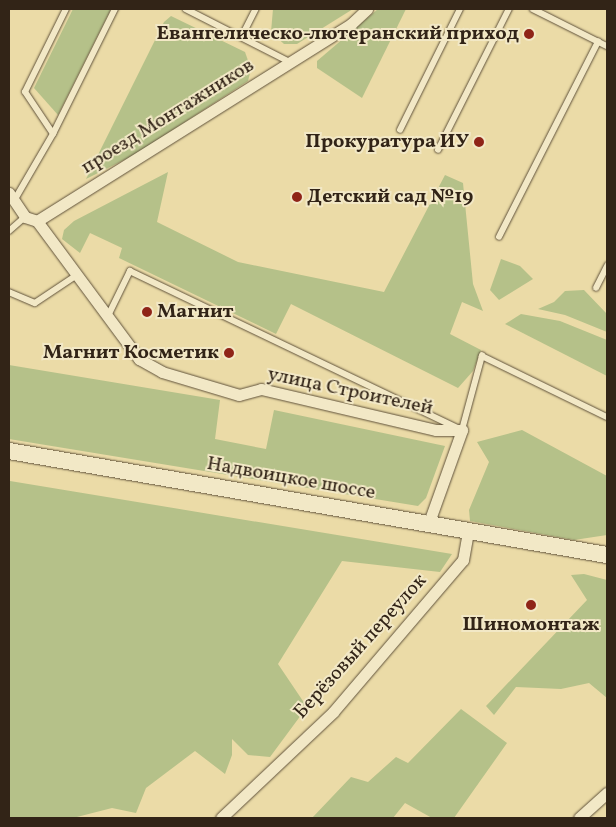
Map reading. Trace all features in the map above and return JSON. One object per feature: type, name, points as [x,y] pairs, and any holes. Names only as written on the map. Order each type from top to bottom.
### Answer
[{"type":"main road","name":"Надвоицкое шоссе","points":[[9,450],[565,549]]},
{"type":"main road","points":[[565,549],[607,555]]},
{"type":"main road","points":[[565,549],[607,561]]},
{"type":"street","name":"проезд Монтажников","points":[[37,221],[351,24],[367,9]]},
{"type":"street","points":[[11,197],[25,217],[37,221]]},
{"type":"street","name":"улица Строителей","points":[[37,221],[139,359],[187,381],[239,395],[261,389],[436,430],[462,430]]},
{"type":"street","points":[[428,525],[462,430]]},
{"type":"street","name":"Берёзовый переулок","points":[[221,818],[340,704],[463,560],[468,532]]},
{"type":"street","points":[[579,818],[607,793]]},
{"type":"lane","points":[[53,134],[25,92],[66,9]]},
{"type":"lane","points":[[11,197],[53,134],[115,9]]},
{"type":"lane","points":[[186,9],[290,62]]},
{"type":"lane","points":[[242,36],[256,9]]},
{"type":"lane","points":[[400,130],[460,9]]},
{"type":"lane","points":[[438,150],[508,9]]},
{"type":"lane","points":[[533,9],[607,46]]},
{"type":"lane","points":[[499,237],[598,42]]},
{"type":"lane","points":[[9,231],[25,217]]},
{"type":"lane","points":[[596,288],[607,266]]},
{"type":"lane","points":[[108,316],[130,271],[462,430],[482,356],[607,417]]},
{"type":"lane","points":[[9,292],[35,303],[77,275]]},
{"type":"green space","points":[[73,9],[111,9],[58,115],[34,88]]},
{"type":"green space","points":[[273,9],[353,9],[297,44],[284,44],[271,32]]},
{"type":"green space","points":[[378,9],[406,9],[362,98],[317,68],[317,61]]},
{"type":"green space","points":[[171,16],[245,52],[251,69],[248,81],[134,155],[86,179],[164,22]]},
{"type":"green space","points":[[168,172],[157,222],[238,262],[384,292],[445,175],[463,183],[473,284],[483,311],[462,302],[450,334],[481,350],[473,371],[458,388],[291,304],[276,334],[119,258],[122,248],[90,233],[80,253],[62,239],[64,230],[74,221]]},
{"type":"green space","points":[[501,259],[520,266],[533,279],[499,300],[490,290]]},
{"type":"green space","points":[[584,290],[607,314],[607,332],[565,315],[538,309],[554,302],[565,291]]},
{"type":"green space","points":[[521,314],[560,321],[607,340],[607,376],[505,324]]},
{"type":"green space","points":[[9,365],[220,400],[215,439],[266,449],[274,410],[445,446],[426,498],[418,506],[9,439]]},
{"type":"green space","points":[[522,430],[607,476],[607,535],[574,540],[470,521],[469,510],[489,462],[477,442]]},
{"type":"green space","points":[[9,481],[452,554],[440,572],[342,561],[278,664],[307,707],[270,757],[248,755],[232,739],[232,755],[225,774],[195,751],[146,788],[136,813],[112,808],[73,818],[9,818]]},
{"type":"green space","points":[[584,574],[607,580],[607,698],[589,683],[561,689],[516,687],[494,715],[486,706],[587,600],[571,575]]},
{"type":"green space","points":[[461,709],[507,743],[454,818],[432,818],[405,803],[393,818],[312,818],[351,777],[368,782],[396,757],[408,763]]},
{"type":"place","name":"Евангелическо-лютеранский приход","points":[[529,34]]},
{"type":"place","name":"Прокуратура ИУ","points":[[479,142]]},
{"type":"place","name":"Детский сад №19","points":[[297,197]]},
{"type":"place","name":"Магнит","points":[[147,312]]},
{"type":"place","name":"Магнит Косметик","points":[[229,353]]},
{"type":"place","name":"Шиномонтаж","points":[[531,605]]}]
